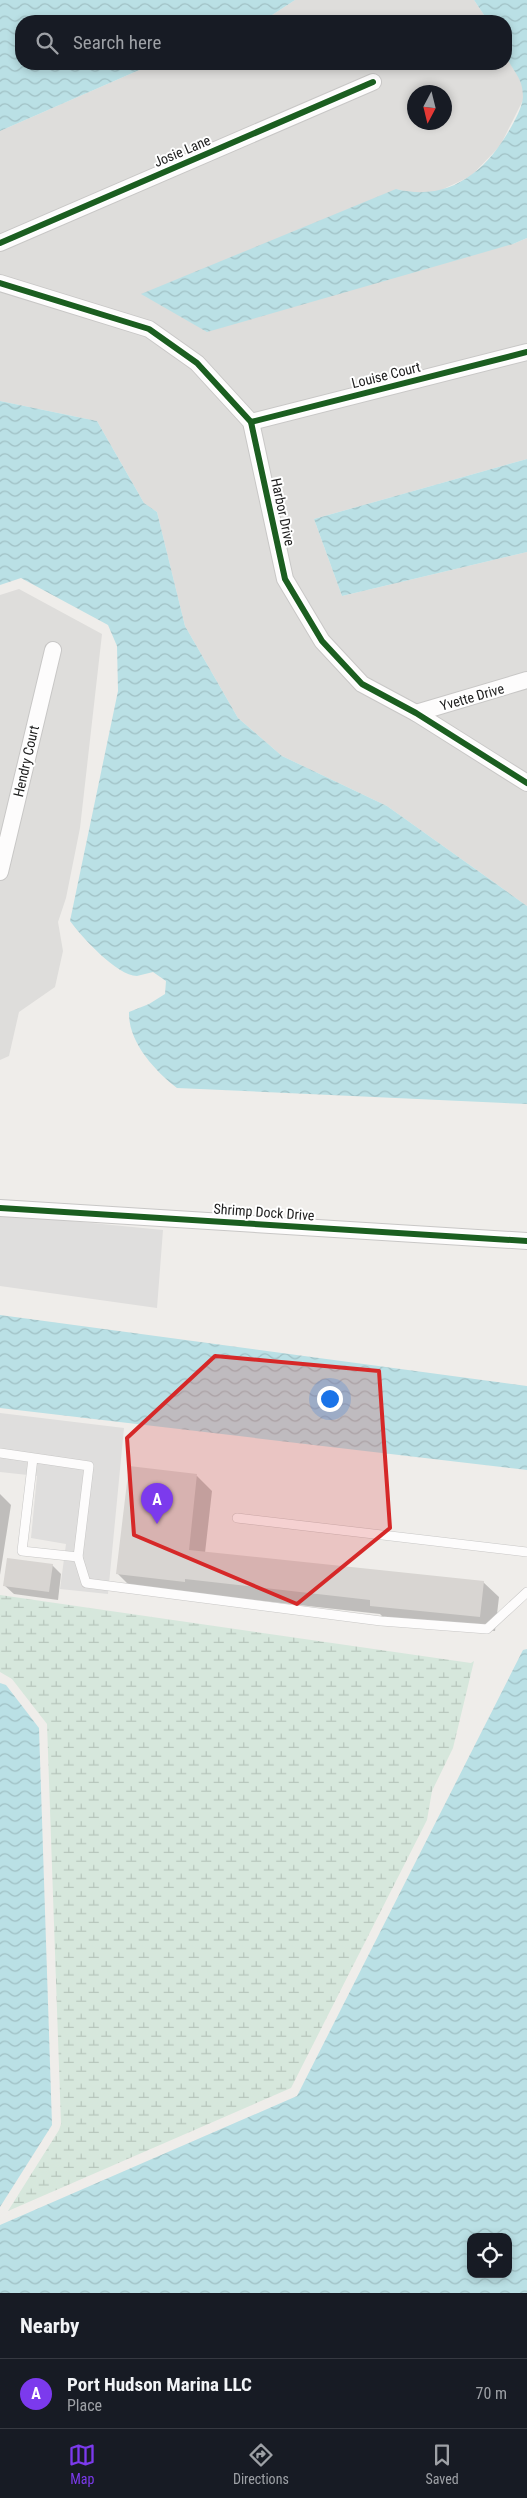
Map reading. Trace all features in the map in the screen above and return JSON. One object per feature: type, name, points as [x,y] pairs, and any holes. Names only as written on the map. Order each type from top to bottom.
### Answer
[{"type":"street","name":"Josie Lane","points":[[0,242],[373,82]]},
{"type":"street","points":[[0,283],[149,329],[197,363],[251,422]]},
{"type":"street","name":"Louise Court","points":[[251,422],[527,352]]},
{"type":"street","name":"Harbor Drive","points":[[251,422],[284,579],[322,641],[362,684],[416,713],[527,783]]},
{"type":"street","name":"Hendry Court","points":[[0,872],[53,650]]},
{"type":"street","name":"Yvette Drive","points":[[416,713],[527,680]]},
{"type":"street","name":"Shrimp Dock Drive","points":[[0,1208],[527,1241]]},
{"type":"lane","points":[[0,1453],[89,1466],[78,1557],[86,1583],[400,1622],[487,1629],[527,1592]]},
{"type":"lane","points":[[33,1458],[22,1551],[78,1557]]},
{"type":"lane","points":[[237,1518],[527,1552]]},
{"type":"highlighted area","points":[[215,1356],[379,1371],[390,1528],[297,1604],[134,1535],[127,1438]]},
{"type":"shaded area","points":[[295,0],[474,0],[484,15],[272,15]]},
{"type":"shaded area","points":[[512,64],[523,83],[523,100],[500,146],[471,176],[437,192],[416,194],[396,189],[513,244],[527,238],[527,459],[314,519],[342,596],[527,552],[527,906],[387,806],[282,756],[238,718],[185,626],[157,512],[144,503],[97,421],[0,401],[0,131],[139,70],[512,70]]},
{"type":"shaded area","points":[[19,589],[102,634],[80,828],[66,898],[58,922],[63,951],[55,987],[19,1012],[9,1056],[0,1060],[0,595]]},
{"type":"shaded area","points":[[0,1214],[163,1230],[157,1308],[0,1286]]},
{"type":"shaded area","points":[[0,1413],[124,1428],[108,1594],[60,1589],[66,1544],[31,1538],[37,1476],[0,1472]]},
{"type":"green space","points":[[0,1595],[471,1663],[474,1661],[453,1748],[432,1791],[427,1820],[291,2088],[8,2211],[61,2124],[47,1724],[12,1679],[0,1672]]},
{"type":"water","points":[[0,0],[295,0],[272,15],[15,15],[15,70],[139,70],[0,131]]},
{"type":"water","points":[[474,0],[527,0],[527,238],[513,244],[207,332],[141,294],[396,189],[415,192],[432,191],[448,187],[477,171],[500,145],[510,129],[520,110],[523,97],[521,83],[512,66],[512,15],[484,15]]},
{"type":"water","points":[[0,401],[97,421],[144,503],[157,512],[185,626],[238,718],[282,756],[387,806],[527,906],[527,1104],[177,1088],[144,1055],[133,1034],[129,1012],[149,1004],[165,994],[166,981],[153,972],[137,976],[120,970],[100,954],[70,921],[118,691],[117,646],[108,625],[21,578],[0,585]]},
{"type":"water","points":[[527,459],[527,552],[342,596],[314,519]]},
{"type":"water","points":[[0,1315],[527,1386],[527,1470],[0,1408]]},
{"type":"water","points":[[527,1649],[527,2293],[0,2293],[0,2225],[297,2096],[523,1650]]},
{"type":"water","points":[[0,1683],[6,1685],[39,1728],[52,2125],[0,2207]]},
{"type":"building","points":[[129,1466],[197,1474],[189,1550],[484,1581],[480,1617],[370,1606],[370,1600],[185,1579],[185,1582],[116,1574]]},
{"type":"building","points":[[7,1558],[53,1564],[49,1592],[3,1586]]},
{"type":"cycle path","points":[[0,243],[373,82]]},
{"type":"cycle path","points":[[0,283],[149,329],[197,363],[251,422],[285,579],[322,641],[362,684],[416,713],[527,783]]},
{"type":"cycle path","points":[[251,422],[527,352]]},
{"type":"cycle path","points":[[0,1208],[527,1241]]},
{"type":"place","name":"Port Hudson Marina LLC","points":[[157,1524]]}]
